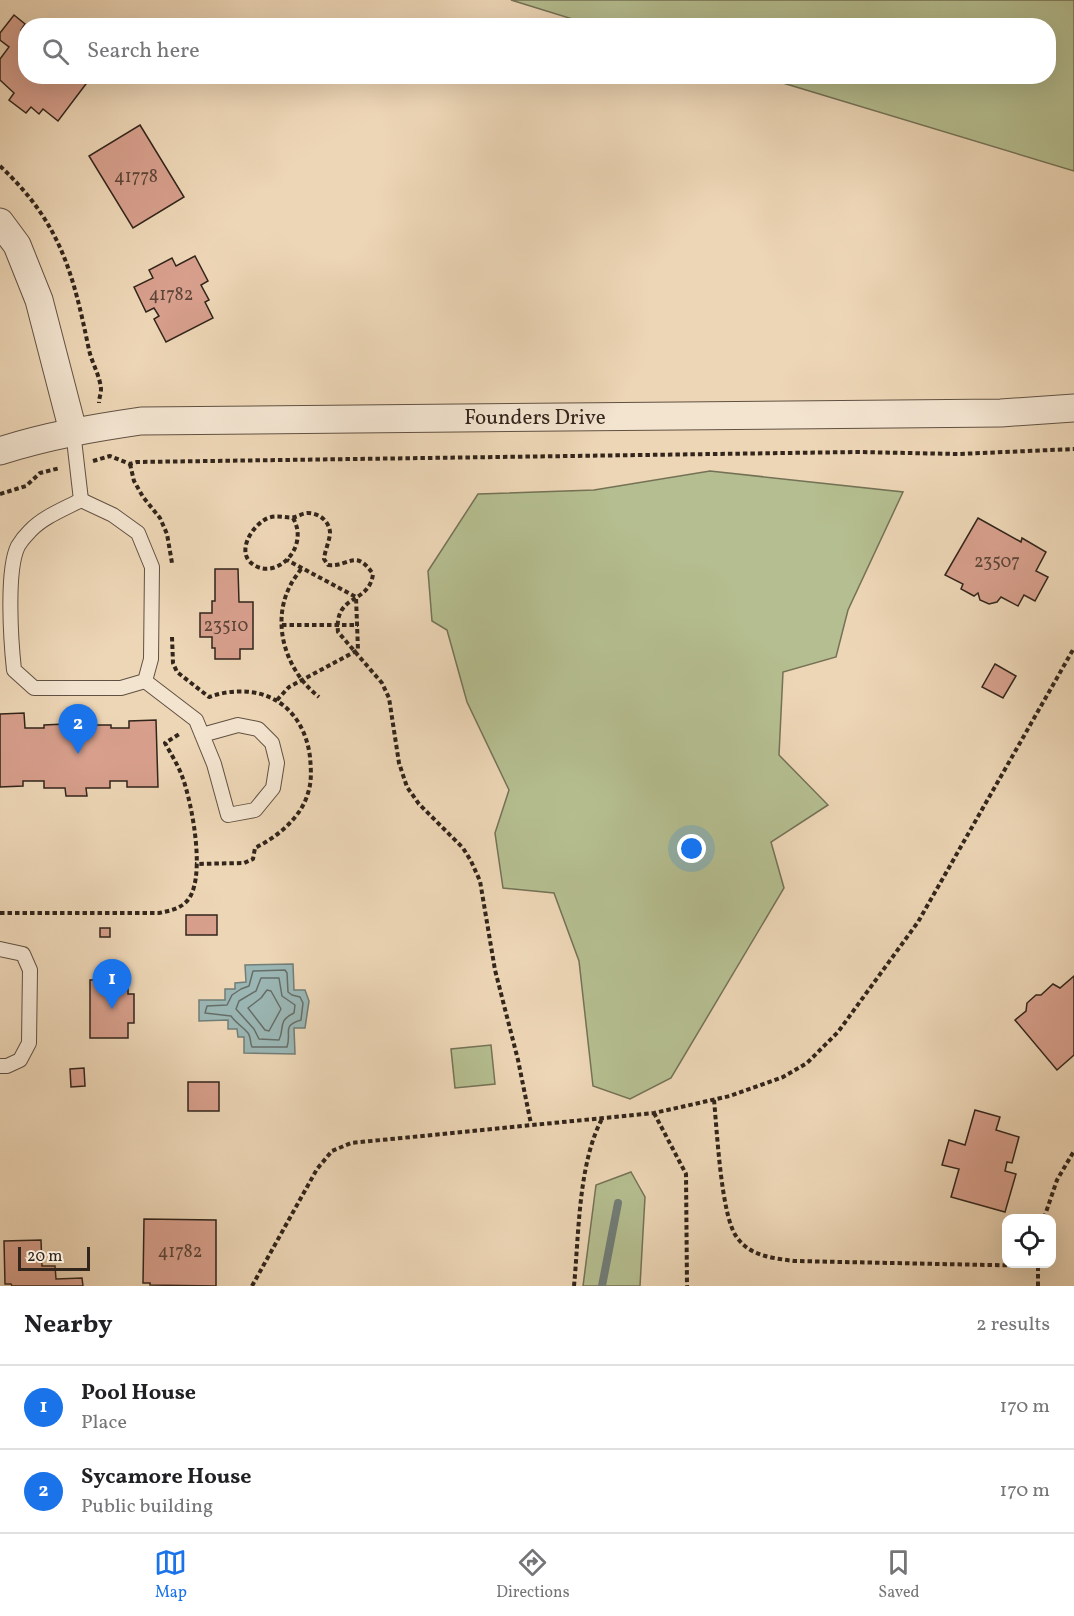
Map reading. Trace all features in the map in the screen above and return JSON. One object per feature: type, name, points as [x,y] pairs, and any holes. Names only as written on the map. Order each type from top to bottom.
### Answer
[{"type":"street","points":[[0,222],[17,245],[39,300],[73,431]]},
{"type":"street","name":"Founders Drive","points":[[0,451],[73,431],[141,421],[1001,413],[1074,408]]},
{"type":"lane","points":[[73,431],[81,500]]},
{"type":"lane","points":[[81,500],[31,530],[19,545],[14,558],[6,642],[14,670],[34,688],[121,688],[145,681]]},
{"type":"lane","points":[[81,500],[113,514],[138,533],[152,567],[151,659],[145,681]]},
{"type":"lane","points":[[145,681],[196,720],[202,735],[214,764],[228,815],[255,810],[273,788],[277,763],[272,743],[258,729],[238,725],[202,735]]},
{"type":"lane","points":[[0,949],[23,954],[30,970],[29,1043],[20,1060],[7,1066],[0,1066]]},
{"type":"path","points":[[0,166],[39,208],[66,259],[80,305],[92,364],[99,377],[101,391],[99,401],[110,456]]},
{"type":"path","points":[[0,494],[26,486],[40,472],[110,456],[130,464],[857,452],[959,454],[1074,449]]},
{"type":"path","points":[[130,464],[134,482],[160,518],[167,534],[172,564]]},
{"type":"path","points":[[293,518],[299,527],[299,538],[295,551],[287,560],[278,566],[264,568],[253,565],[246,556],[246,544],[260,522],[271,517],[282,515],[293,518],[308,513],[320,515],[326,522],[330,533],[324,559],[328,565],[335,566],[358,559],[366,564],[373,574],[371,584],[363,594],[345,604],[337,624],[338,632],[382,683],[389,698],[399,763],[407,787],[419,804],[463,848],[480,881],[497,981],[518,1060],[531,1124]]},
{"type":"path","points":[[287,560],[356,597]]},
{"type":"path","points":[[301,568],[289,588],[283,607],[284,646],[290,663],[302,680],[319,697]]},
{"type":"path","points":[[277,700],[289,687],[358,650],[356,597]]},
{"type":"path","points":[[282,625],[358,625]]},
{"type":"path","points":[[172,630],[173,663],[177,672],[209,697],[239,690],[256,692],[277,700],[292,712],[309,747],[312,770],[308,794],[299,812],[285,828],[269,841],[255,848],[253,859],[244,863],[195,864]]},
{"type":"path","points":[[252,1286],[317,1169],[332,1151],[351,1143],[654,1113],[730,1096],[783,1077],[807,1063],[838,1032],[918,922],[1074,648]]},
{"type":"path","points":[[0,913],[159,913],[171,911],[186,903],[193,892],[196,877],[195,825],[182,775],[165,743],[182,732],[177,726]]},
{"type":"path","points":[[714,1100],[727,1218],[736,1237],[764,1257],[794,1261],[1002,1264]]},
{"type":"path","points":[[654,1113],[686,1174],[687,1286]]},
{"type":"path","points":[[574,1286],[581,1202],[588,1161],[594,1134],[603,1117]]},
{"type":"path","points":[[1045,1214],[1057,1180],[1074,1151]]},
{"type":"path","points":[[1038,1268],[1038,1286]]},
{"type":"green space","points":[[511,0],[1074,0],[1074,171],[786,84],[1056,84],[1056,18],[569,18]]},
{"type":"green space","points":[[710,471],[903,492],[848,610],[836,657],[783,672],[779,755],[828,805],[771,842],[784,888],[671,1078],[630,1099],[593,1086],[579,961],[554,893],[503,888],[495,833],[509,790],[467,702],[447,630],[432,621],[428,571],[478,494],[594,490]]},
{"type":"green space","points":[[491,1045],[495,1084],[455,1088],[451,1049]]},
{"type":"green space","points":[[631,1172],[645,1197],[640,1286],[583,1286],[596,1185]]},
{"type":"water","points":[[293,964],[294,990],[305,990],[309,1001],[305,1028],[294,1028],[295,1054],[244,1053],[244,1037],[238,1037],[237,1029],[228,1029],[228,1020],[199,1021],[199,1000],[225,1000],[225,989],[235,989],[235,983],[246,982],[245,965]]},
{"type":"building","points":[[14,15],[18,18],[18,84],[86,84],[58,121],[43,109],[39,114],[31,107],[26,113],[9,100],[14,93],[0,80],[0,59],[9,47],[0,40],[0,33]]},
{"type":"building","points":[[140,125],[184,197],[133,228],[89,156]]},
{"type":"building","points":[[195,256],[208,281],[201,285],[209,300],[205,302],[213,318],[166,342],[154,319],[159,316],[154,308],[146,312],[134,287],[153,278],[149,270],[172,258],[176,266]]},
{"type":"building","points":[[978,518],[1021,542],[1022,538],[1046,552],[1036,571],[1048,577],[1035,601],[1024,595],[1018,606],[1001,597],[997,602],[989,604],[980,600],[978,593],[974,596],[961,589],[963,584],[945,575]]},
{"type":"building","points":[[215,569],[238,569],[239,602],[253,602],[253,649],[240,649],[240,659],[215,659],[212,637],[200,637],[200,613],[212,613],[212,601],[215,601]]},
{"type":"building","points":[[995,664],[1016,676],[1003,698],[982,687]]},
{"type":"building","points":[[24,713],[25,728],[90,722],[90,725],[129,728],[129,721],[156,720],[158,787],[127,787],[127,781],[110,781],[110,788],[86,788],[87,796],[66,796],[65,788],[44,788],[44,781],[23,781],[23,786],[0,787],[0,714]]},
{"type":"building","points":[[186,915],[217,915],[217,935],[186,935]]},
{"type":"building","points":[[100,928],[110,928],[110,937],[100,937]]},
{"type":"building","points":[[1074,976],[1074,1055],[1057,1070],[1015,1020],[1026,1011],[1027,1003],[1036,995],[1041,995],[1053,984],[1060,988]]},
{"type":"building","points":[[128,979],[128,994],[134,994],[134,1023],[128,1023],[128,1038],[90,1038],[90,980]]},
{"type":"building","points":[[84,1068],[85,1086],[71,1087],[70,1069]]},
{"type":"building","points":[[188,1082],[219,1082],[219,1111],[188,1111]]},
{"type":"building","points":[[975,1110],[1000,1117],[996,1130],[1019,1137],[1012,1163],[1007,1162],[1005,1171],[1016,1174],[1005,1212],[951,1197],[959,1169],[942,1165],[949,1140],[965,1145]]},
{"type":"building","points":[[144,1219],[216,1220],[216,1286],[143,1283]]},
{"type":"building","points":[[41,1240],[42,1266],[55,1266],[56,1279],[82,1278],[83,1286],[12,1286],[5,1284],[4,1241]]},
{"type":"waterway","points":[[602,1286],[618,1203]]},
{"type":"place","name":"Sycamore House","points":[[78,754]]},
{"type":"place","name":"Pool House","points":[[112,1009]]}]
